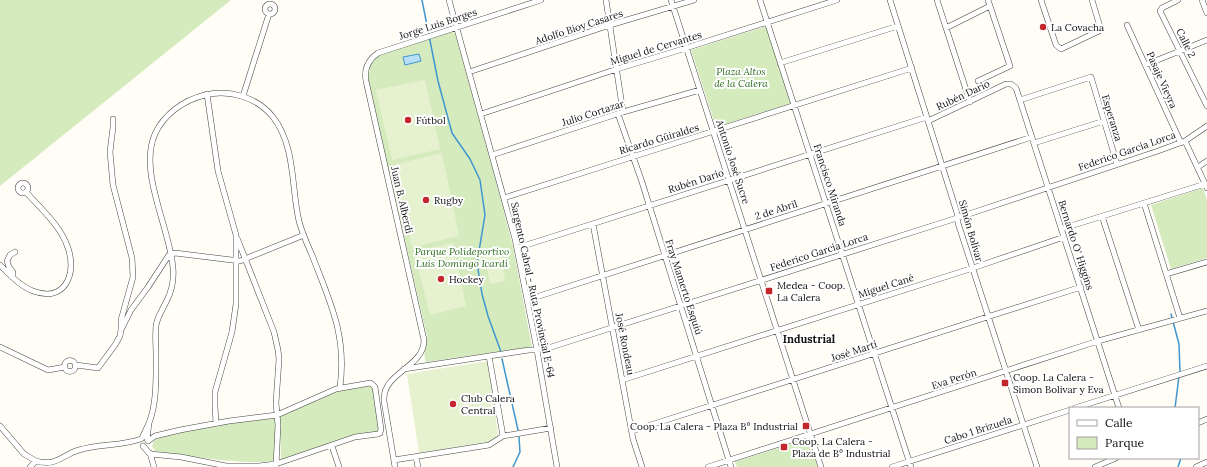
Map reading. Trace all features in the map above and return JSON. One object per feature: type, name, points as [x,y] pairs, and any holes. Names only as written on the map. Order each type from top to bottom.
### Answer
[{"type":"street","name":"Sargento Cabral - Ruta Provincial E-64","points":[[448,0],[481,114],[516,248],[537,350],[557,467]]},
{"type":"street","name":"Jorge Luis Borges","points":[[368,64],[378,53],[541,0]]},
{"type":"street","name":"Fray Mamerto Esquiú","points":[[606,0],[617,69],[621,113],[632,157],[697,357],[711,406],[732,467]]},
{"type":"street","name":"Antonio José Sucre","points":[[671,0],[821,467]]},
{"type":"street","name":"Adolfo Bioy Casares","points":[[469,72],[610,25],[694,0]]},
{"type":"street","name":"Francisco Miranda","points":[[760,0],[827,203],[911,467]]},
{"type":"street","name":"Miguel de Cervantes","points":[[481,114],[617,69],[837,0]]},
{"type":"street","name":"Simón Bolívar","points":[[890,0],[988,317],[1037,467]]},
{"type":"street","points":[[937,0],[970,102]]},
{"type":"street","points":[[978,81],[1010,66],[988,0]]},
{"type":"street","points":[[1041,0],[1056,45],[1059,49],[1063,49],[1101,30],[1092,0]]},
{"type":"street","name":"Calle 2","points":[[1178,0],[1160,10],[1207,106]]},
{"type":"street","points":[[1202,0],[1207,13]]},
{"type":"street","points":[[946,28],[990,6]]},
{"type":"street","points":[[243,96],[269,14]]},
{"type":"street","name":"Pasaje Vieyra","points":[[1127,25],[1145,65],[1183,142],[1198,167],[1206,186]]},
{"type":"street","points":[[780,63],[898,26]]},
{"type":"street","points":[[1145,65],[1207,40]]},
{"type":"street","name":"Juan B. Alberdi","points":[[368,64],[365,75],[366,82],[421,324],[424,340],[422,349]]},
{"type":"street","name":"Ricardo Güiraldes","points":[[504,198],[912,68]]},
{"type":"street","name":"Esperanza","points":[[1020,100],[1090,77],[1117,164]]},
{"type":"street","name":"Rubén Dario","points":[[928,119],[970,102],[1006,84],[1011,84],[1016,88]]},
{"type":"street","name":"Bernardo O' Higgins","points":[[1016,88],[1119,407]]},
{"type":"street","name":"Julio Cortazar","points":[[492,155],[621,113],[700,90]]},
{"type":"street","points":[[154,467],[144,442],[154,404],[156,326],[171,288],[173,273],[172,254],[152,180],[150,162],[152,142],[161,124],[172,112],[191,100],[207,94],[225,93],[243,96],[270,114],[282,134],[292,166],[299,221],[333,310],[338,328],[342,358],[340,387]]},
{"type":"street","points":[[207,94],[218,171],[236,235],[274,332],[278,350],[279,359],[276,404],[278,425],[276,466]]},
{"type":"street","points":[[112,119],[113,127],[110,152],[113,186],[133,265],[132,281],[121,320],[121,330]]},
{"type":"street","name":"Rubén Darío","points":[[516,248],[810,154],[928,119]]},
{"type":"street","name":"2 de Abril","points":[[527,300],[942,167],[1104,121]]},
{"type":"street","name":"Federico García Lorca","points":[[404,369],[546,349],[957,218],[1183,142],[1207,126]]},
{"type":"street","points":[[1198,167],[1207,161]]},
{"type":"street","points":[[1061,229],[1144,203],[1206,186]]},
{"type":"street","points":[[0,265],[12,277],[28,289],[41,294],[62,289],[68,282],[70,257],[66,242],[55,224],[26,192]]},
{"type":"street","points":[[1144,203],[1180,318]]},
{"type":"street","points":[[1102,216],[1139,330]]},
{"type":"street","name":"José Rondeau","points":[[593,224],[634,442],[642,467]]},
{"type":"street","points":[[216,423],[214,406],[215,392],[231,336],[236,304],[236,235]]},
{"type":"street","points":[[0,347],[48,370],[65,367],[68,361],[74,362],[76,365],[98,368],[115,345],[131,310],[152,281],[166,257],[172,254],[236,261],[246,259],[304,235]]},
{"type":"street","name":"Miguel Cané","points":[[622,380],[1064,238]]},
{"type":"street","points":[[12,277],[13,272],[9,267],[7,260],[10,255],[15,252]]},
{"type":"street","points":[[1166,274],[1207,262]]},
{"type":"street","name":"José Martí","points":[[632,431],[1081,287]]},
{"type":"street","name":"Eva Perón","points":[[708,467],[1098,341],[1207,311]]},
{"type":"street","points":[[422,349],[421,359],[428,365]]},
{"type":"street","points":[[395,467],[384,401],[384,392],[388,383],[417,357],[422,349]]},
{"type":"street","points":[[489,356],[503,436]]},
{"type":"street","points":[[1078,407],[1207,366]]},
{"type":"street","points":[[0,426],[24,454],[36,461],[49,463],[55,462],[79,450],[144,442],[155,436],[216,423],[277,415],[340,387],[370,383],[374,385],[382,429],[380,433],[358,436],[276,466],[226,466],[181,457],[150,454]]},
{"type":"street","name":"Cabo 1 Brizuela","points":[[892,467],[1069,410]]},
{"type":"street","points":[[394,460],[489,445],[503,436],[550,428]]},
{"type":"street","points":[[332,446],[339,467]]},
{"type":"street","points":[[416,457],[418,467]]},
{"type":"street","points":[[1095,467],[1114,459]]},
{"type":"street","points":[[30,467],[36,461]]},
{"type":"street","points":[[1196,467],[1207,462]]},
{"type":"green space","points":[[0,0],[231,0],[0,186]]},
{"type":"green space","name":"Plaza Altos de la Calera","points":[[767,26],[792,103],[716,127],[691,50]]},
{"type":"green space","name":"Parque Polideportivo Luis Domingo Icardi","points":[[452,32],[455,33],[513,247],[532,347],[426,362],[425,352],[427,336],[368,81],[368,69],[375,57]]},
{"type":"green space","name":"Fútbol","points":[[425,80],[440,149],[392,160],[376,90]]},
{"type":"green space","name":"Rugby","points":[[442,153],[459,236],[412,247],[393,165]]},
{"type":"green space","points":[[1203,188],[1207,200],[1207,258],[1171,269],[1151,205]]},
{"type":"green space","name":"Hockey","points":[[453,243],[466,306],[430,315],[414,252]]},
{"type":"green space","points":[[501,253],[505,281],[490,284],[485,256]]},
{"type":"green space","name":"Club Calera Central","points":[[488,361],[498,435],[494,441],[419,453],[407,374]]},
{"type":"green space","points":[[371,386],[373,388],[379,430],[377,432],[356,435],[281,460],[280,416],[339,390]]},
{"type":"green space","points":[[275,419],[275,460],[266,462],[252,462],[217,460],[155,451],[152,446],[154,441],[158,438],[218,424]]},
{"type":"green space","points":[[809,438],[818,467],[737,467],[735,462]]},
{"type":"water","points":[[419,54],[421,61],[405,65],[403,57]]},
{"type":"waterway","points":[[422,0],[438,81],[452,133],[470,159],[480,180],[485,215],[477,263],[482,294],[501,352]]},
{"type":"waterway","points":[[1171,314],[1179,344],[1180,372]]},
{"type":"waterway","points":[[502,359],[518,430]]},
{"type":"waterway","points":[[1175,407],[1179,376]]},
{"type":"waterway","points":[[513,467],[520,452],[519,437]]},
{"type":"waterway","points":[[1178,467],[1181,459]]},
{"type":"place","name":"La Covacha","points":[[1043,27]]},
{"type":"place","name":"Fútbol","points":[[408,120]]},
{"type":"place","name":"Rugby","points":[[426,200]]},
{"type":"place","name":"Hockey","points":[[441,279]]},
{"type":"place","name":"Medea - Coop. La Calera","points":[[769,291]]},
{"type":"place","name":"Coop. La Calera - Simon Bolivar y Eva","points":[[1005,383]]},
{"type":"place","name":"Club Calera Central","points":[[453,404]]},
{"type":"place","name":"Coop. La Calera - Plaza B° Industrial","points":[[806,426]]},
{"type":"place","name":"Coop. La Calera - Plaza de B° Industrial","points":[[784,447]]},
{"type":"district","name":"Industrial","points":[[809,339]]}]
